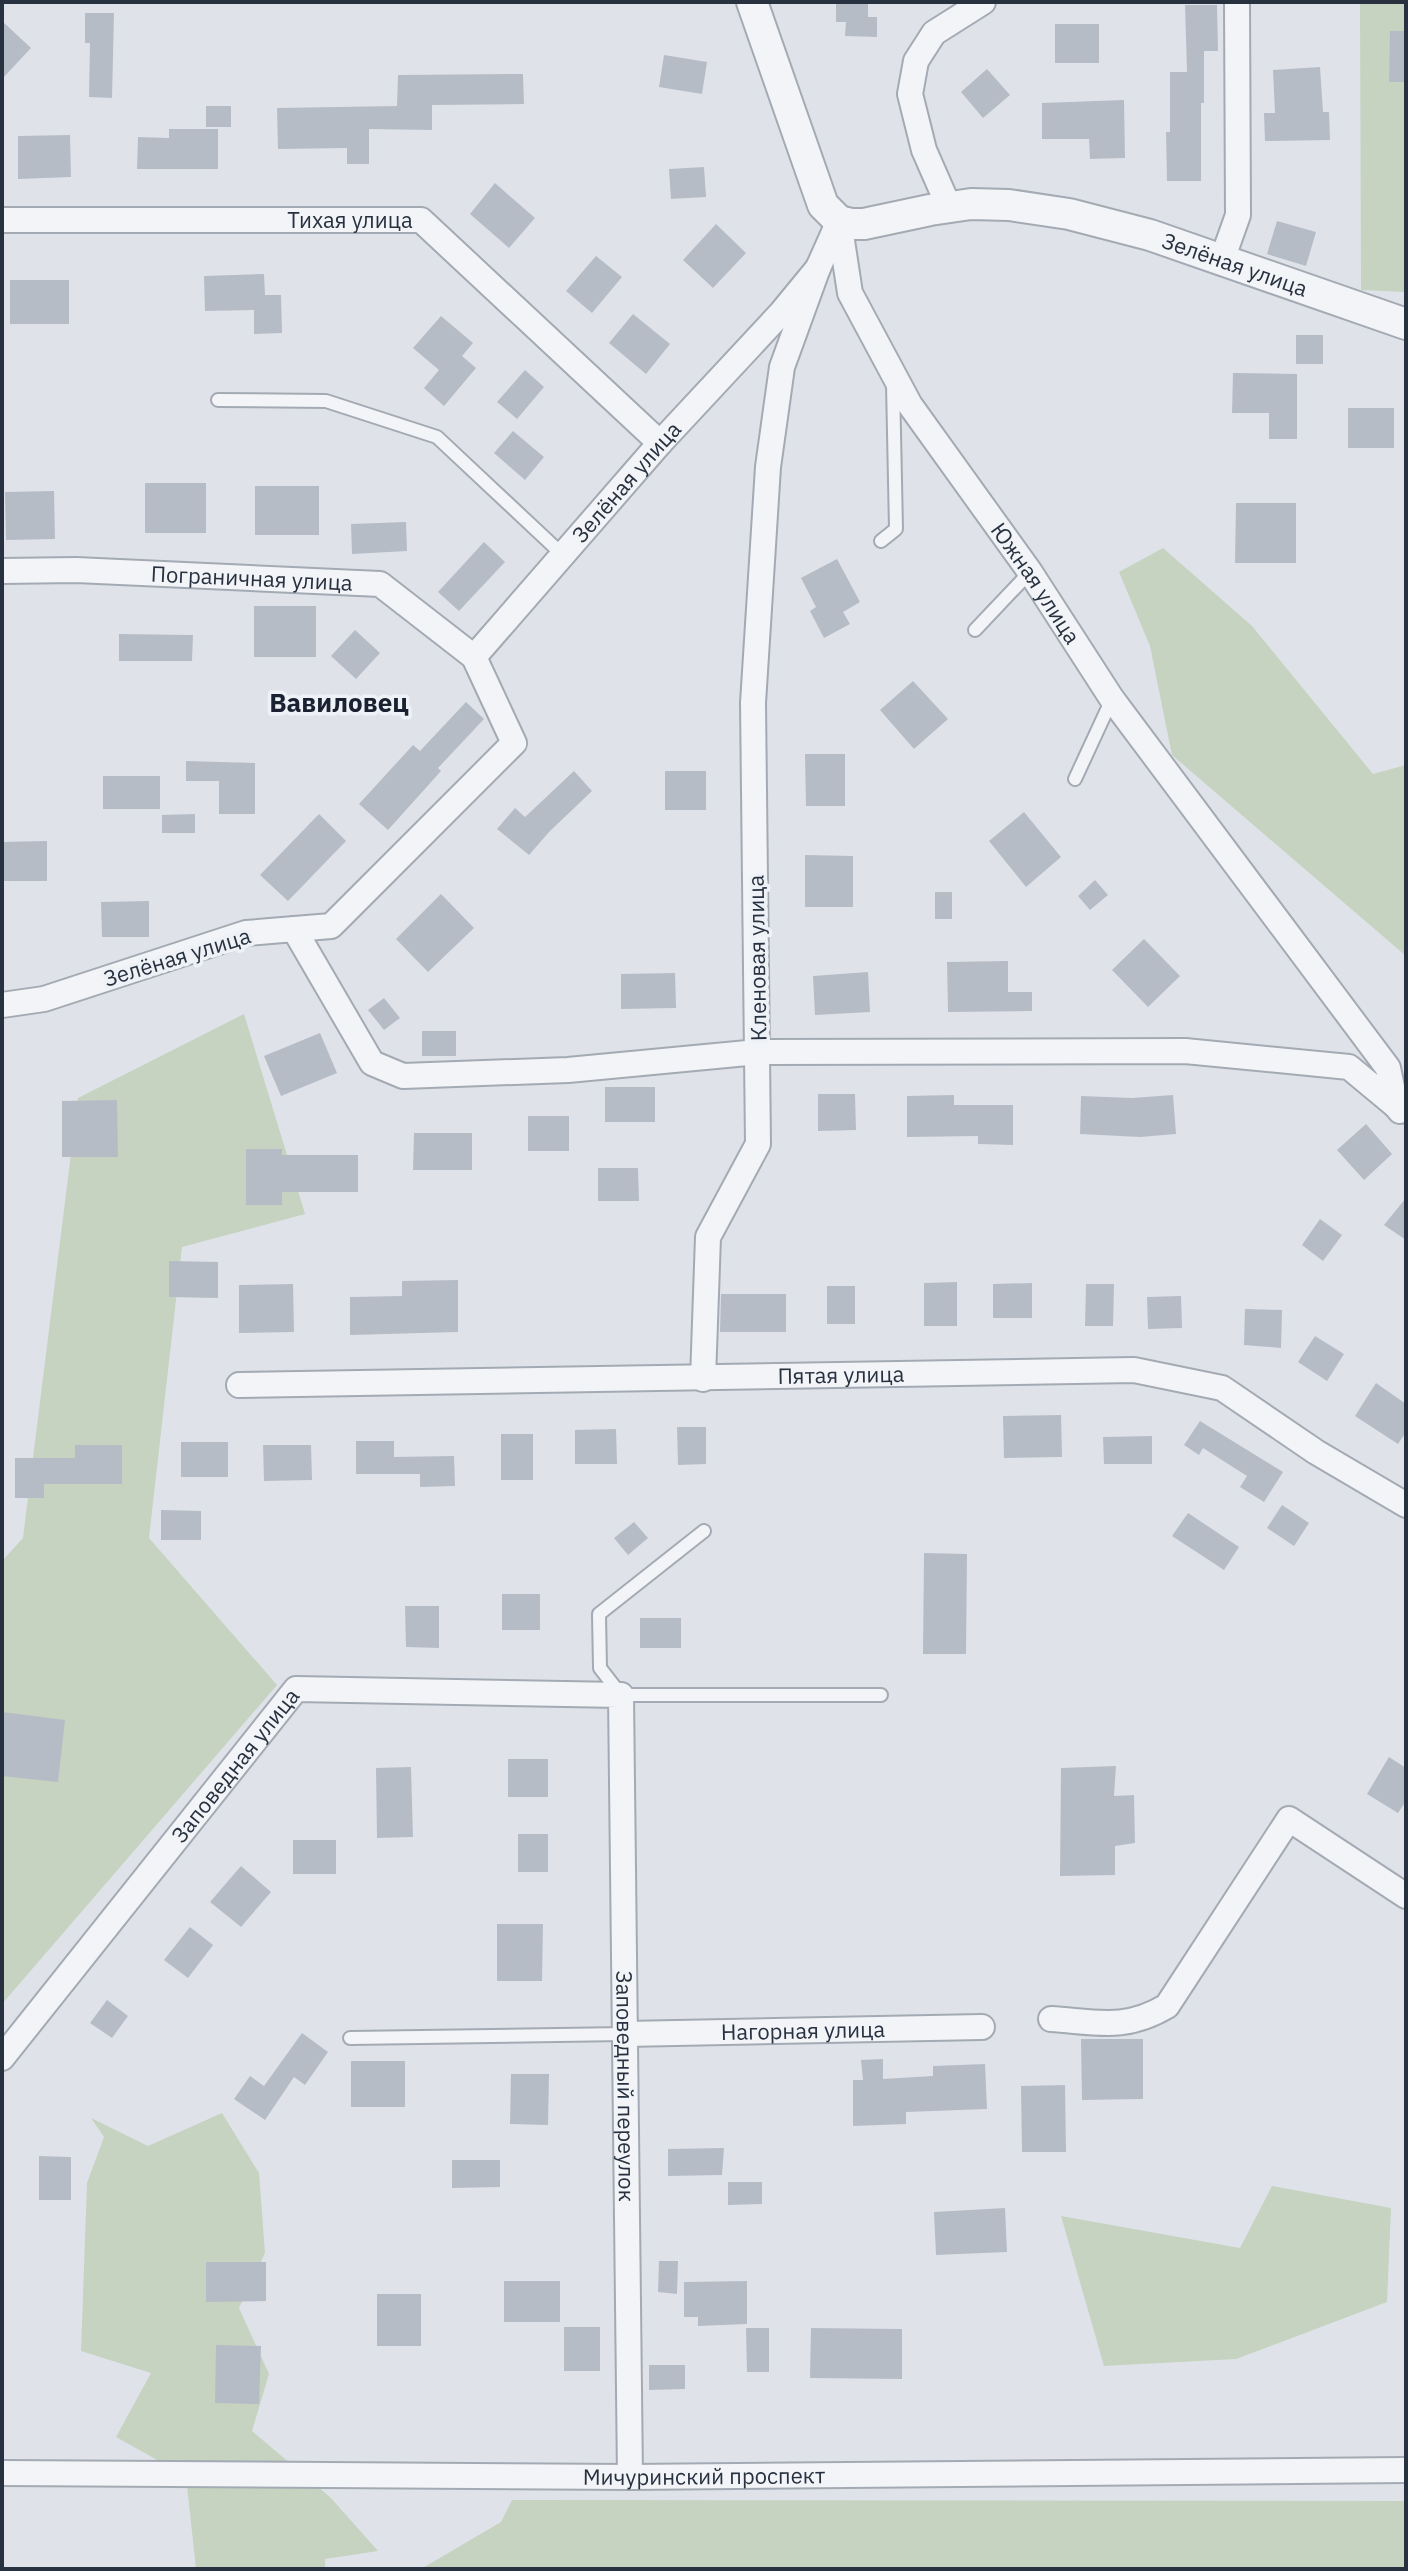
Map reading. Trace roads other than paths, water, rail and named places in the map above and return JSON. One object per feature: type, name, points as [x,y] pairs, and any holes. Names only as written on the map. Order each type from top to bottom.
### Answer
[{"type":"street","name":"Южная улица","points":[[752,2],[823,205],[839,221],[850,293],[910,405],[1030,572],[1112,699],[1388,1068],[1401,1112]]},
{"type":"street","points":[[949,207],[924,150],[910,94],[916,61],[934,33],[983,2]]},
{"type":"street","points":[[1222,260],[1238,215],[1237,2]]},
{"type":"street","name":"Зелёная улица","points":[[2,1005],[44,999],[246,933],[331,926],[514,743],[474,657],[660,443],[781,313],[818,268],[839,221],[864,224],[971,204],[1009,205],[1069,214],[1150,235],[1406,324]]},
{"type":"street","name":"Тихая улица","points":[[2,220],[421,220],[660,443]]},
{"type":"street","name":"Кленовая улица","points":[[818,268],[782,367],[768,467],[753,703],[758,1052],[1185,1051],[1349,1067],[1401,1112]]},
{"type":"street","name":"Пограничная улица","points":[[2,571],[76,570],[380,584],[474,657]]},
{"type":"street","points":[[294,929],[372,1063],[403,1076],[568,1070],[758,1052],[758,1144],[708,1237],[703,1379]]},
{"type":"street","name":"Пятая улица","points":[[239,1385],[1134,1370],[1222,1388],[1316,1452],[1406,1505]]},
{"type":"street","name":"Заповедная улица","points":[[2,2058],[296,1689],[621,1695]]},
{"type":"street","name":"Заповедный переулок","points":[[621,1695],[630,2477]]},
{"type":"street","points":[[1051,2019],[1125,2024],[1150,2017],[1167,2006],[1289,1819],[1406,1896]]},
{"type":"street","name":"Нагорная улица","points":[[625,2034],[982,2027]]},
{"type":"street","name":"Мичуринский проспект","points":[[2,2473],[630,2477],[1406,2470]]},
{"type":"lane","points":[[881,541],[896,529],[892,372]]},
{"type":"lane","points":[[218,400],[326,401],[437,437],[564,556]]},
{"type":"lane","points":[[975,630],[1030,572]]},
{"type":"lane","points":[[1075,779],[1112,699]]},
{"type":"lane","points":[[704,1531],[599,1614],[600,1668],[621,1695],[881,1695]]},
{"type":"lane","points":[[350,2038],[625,2034]]},
{"type":"district","name":"Вавиловец","points":[[339,703]]}]
